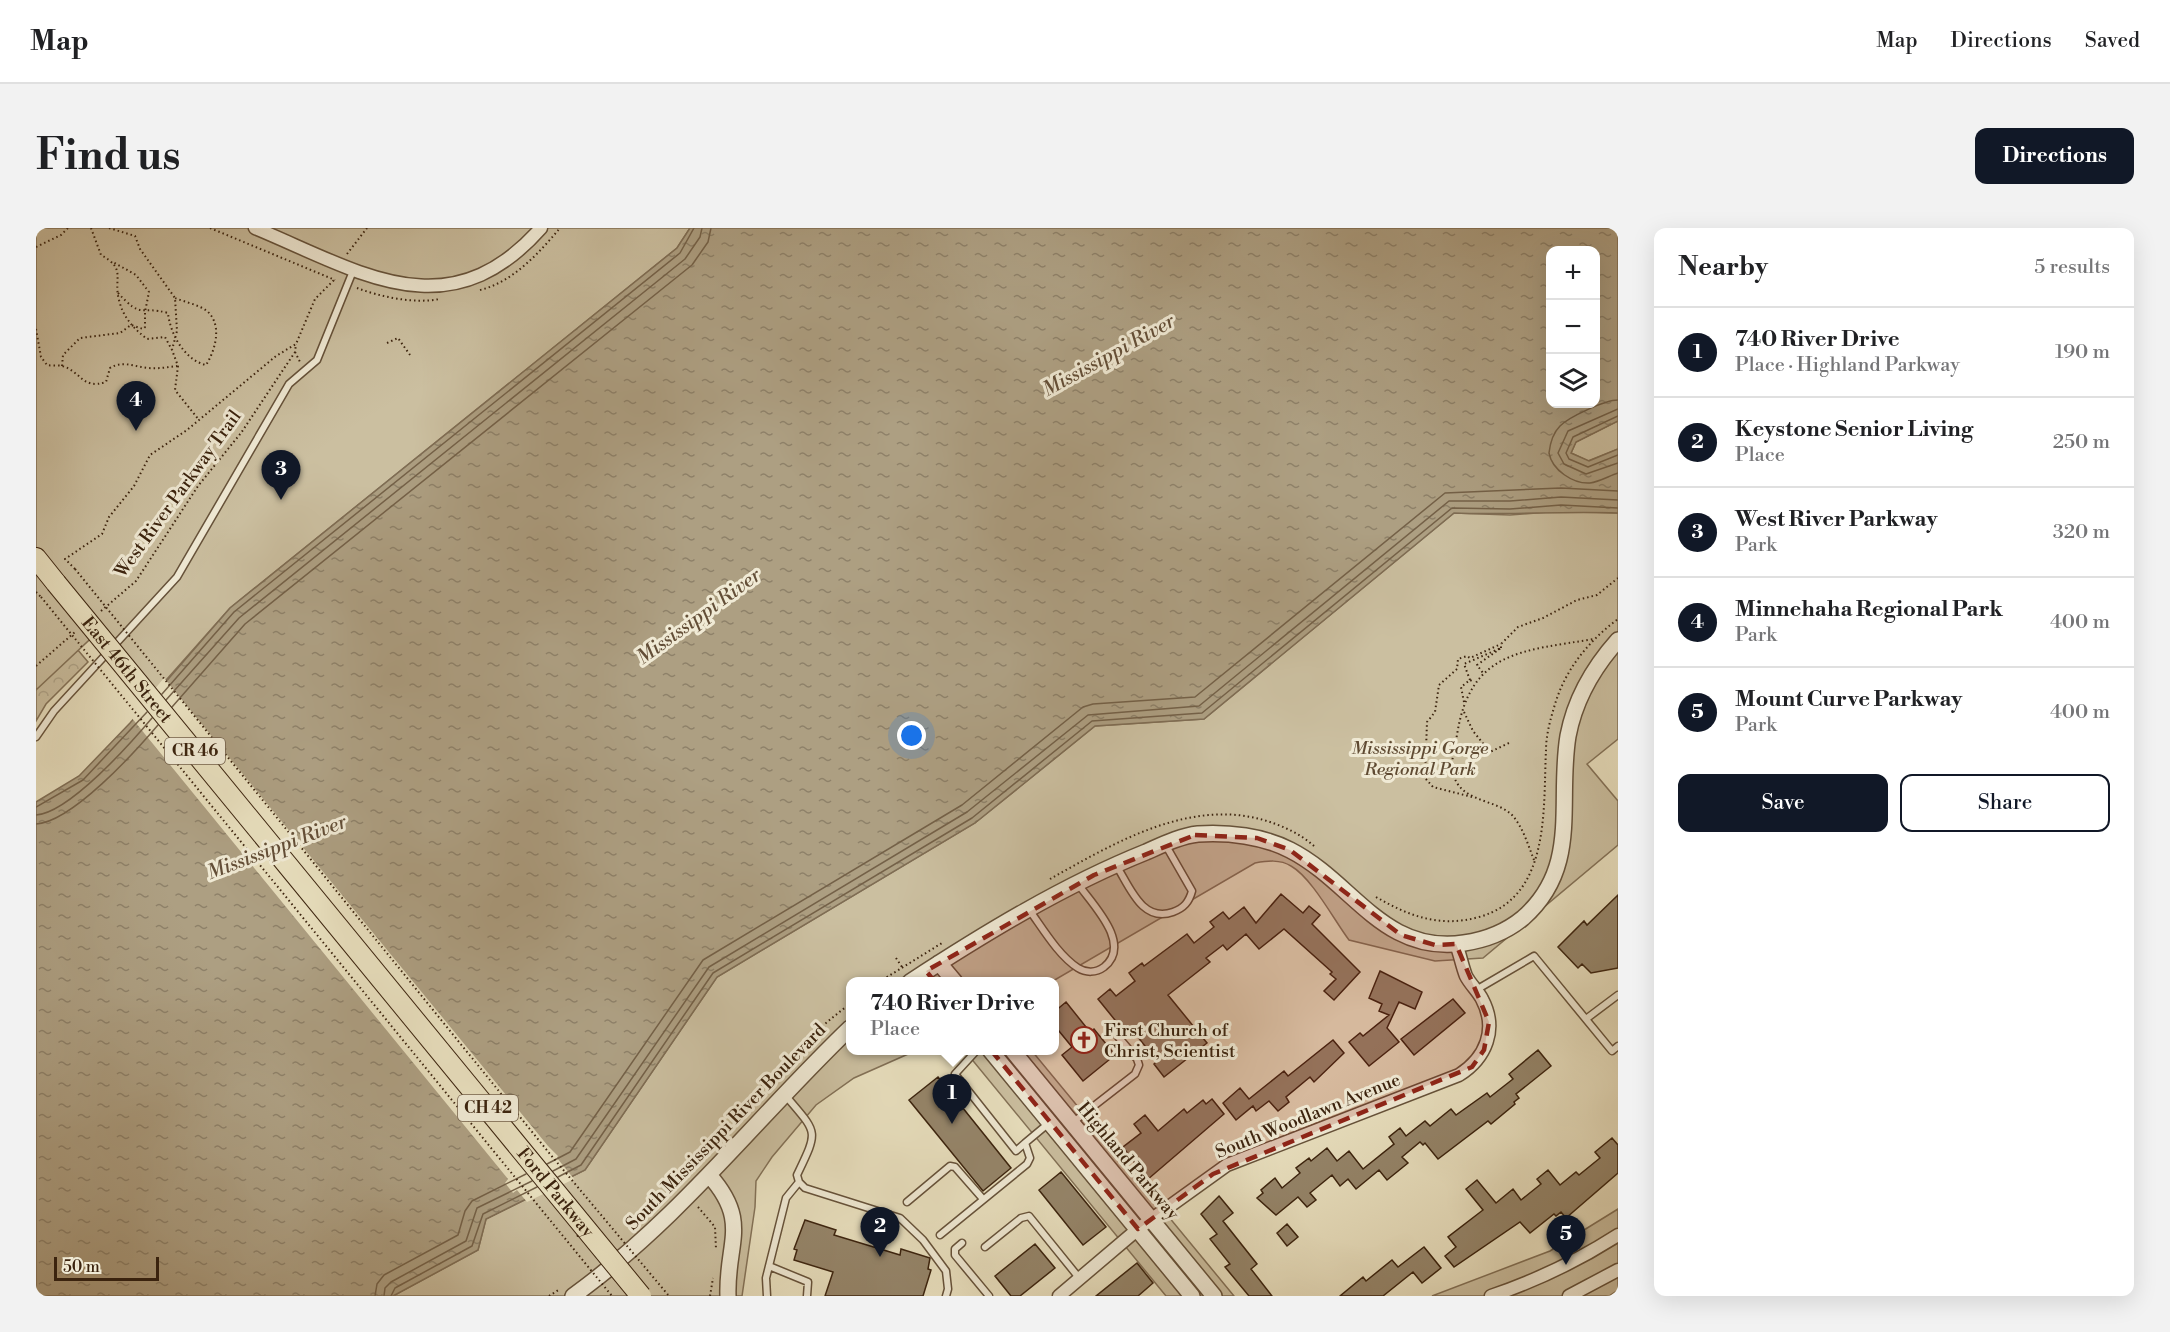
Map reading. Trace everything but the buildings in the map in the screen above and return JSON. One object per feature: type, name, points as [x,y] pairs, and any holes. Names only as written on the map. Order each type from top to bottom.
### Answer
[{"type":"main road","name":"East 46th Street","points":[[36,558],[334,920]]},
{"type":"main road","name":"Ford Parkway","points":[[334,920],[641,1296]]},
{"type":"street","points":[[255,228],[380,281],[412,286],[448,285],[498,266],[527,244],[542,228]]},
{"type":"street","points":[[933,972],[1077,884],[1165,844],[1195,835],[1216,834],[1271,842],[1308,861],[1383,925],[1401,935],[1435,945],[1456,944],[1474,942],[1508,928],[1528,913],[1547,891],[1562,852],[1565,760],[1576,706],[1593,672],[1618,640]]},
{"type":"street","name":"South Woodlawn Avenue","points":[[1059,1296],[1152,1219],[1227,1165],[1459,1075],[1472,1067],[1484,1050],[1489,1032],[1486,1009],[1466,976],[1456,944]]},
{"type":"street","name":"South Mississippi River Boulevard","points":[[565,1293],[642,1242],[846,1032]]},
{"type":"street","name":"Highland Parkway","points":[[994,1055],[1192,1296]]},
{"type":"street","name":"Highland Parkway","points":[[1016,1055],[1214,1296]]},
{"type":"street","points":[[1050,1123],[1067,1118]]},
{"type":"street","points":[[709,1174],[723,1190],[732,1207],[735,1225],[727,1294]]},
{"type":"street","points":[[1491,1296],[1534,1281],[1578,1261],[1618,1236]]},
{"type":"street","points":[[1569,1296],[1618,1270]]},
{"type":"lane","points":[[36,736],[54,711],[177,578],[289,384],[317,360],[353,271]]},
{"type":"lane","points":[[1116,865],[1143,908],[1160,915],[1173,912],[1184,907],[1192,891],[1165,844]]},
{"type":"lane","points":[[1030,911],[1047,935],[1077,968],[1087,972],[1100,970],[1108,964],[1115,951],[1115,942],[1108,926],[1077,884]]},
{"type":"lane","points":[[1476,990],[1534,957],[1612,1051],[1618,1046]]},
{"type":"lane","points":[[1586,1019],[1618,995]]},
{"type":"lane","points":[[1067,1118],[1135,1074],[1139,1065],[1137,1059],[1114,1032]]},
{"type":"lane","points":[[972,1055],[955,1074],[1016,1150],[1050,1123]]},
{"type":"lane","points":[[784,1094],[810,1125],[814,1134],[797,1176],[799,1182],[806,1188],[900,1218],[923,1240],[943,1265],[948,1280],[946,1296]]},
{"type":"lane","points":[[940,1235],[1026,1164],[1030,1158],[1025,1143]]},
{"type":"lane","points":[[907,1202],[950,1166],[955,1167],[983,1199]]},
{"type":"lane","points":[[767,1296],[766,1278],[786,1198],[799,1182]]},
{"type":"lane","points":[[985,1247],[1021,1218],[1029,1216],[1080,1279]]},
{"type":"lane","points":[[962,1243],[955,1249],[955,1255],[989,1296]]},
{"type":"lane","points":[[769,1266],[808,1282],[807,1296]]},
{"type":"path","points":[[36,247],[61,235],[68,228]]},
{"type":"path","points":[[91,228],[101,255],[144,282],[149,292],[145,312],[146,327],[143,329],[131,325]]},
{"type":"path","points":[[109,228],[135,236],[140,249],[175,298],[178,311],[176,339],[172,350]]},
{"type":"path","name":"West River Parkway Trail","points":[[93,617],[136,581],[198,486],[241,433],[294,352],[315,299],[334,280],[210,228]]},
{"type":"path","points":[[346,256],[367,228]]},
{"type":"path","points":[[113,262],[119,276],[118,293],[131,325],[147,339],[165,338],[178,366],[175,390],[199,420]]},
{"type":"path","points":[[118,293],[130,307],[145,312],[168,313],[176,339],[199,364],[206,365],[217,341],[212,318],[207,311],[175,298]]},
{"type":"path","points":[[62,366],[63,355],[80,338],[120,333],[131,325]]},
{"type":"path","points":[[36,329],[41,357],[47,365],[62,366],[84,381],[97,385],[106,382],[110,368],[116,365],[131,364],[148,368],[178,366]]},
{"type":"path","points":[[387,343],[399,338],[410,355]]},
{"type":"path","points":[[296,344],[276,356],[199,420],[150,455],[134,486],[109,517],[102,534],[65,559],[542,1145],[669,1296]]},
{"type":"path","points":[[294,352],[300,362]]},
{"type":"path","points":[[1534,860],[1524,833],[1511,814],[1474,798],[1433,787],[1425,778],[1427,722],[1434,712],[1439,685],[1457,669],[1458,659],[1467,656],[1470,658],[1501,644],[1518,627],[1543,618],[1576,600],[1597,595],[1618,578]]},
{"type":"path","points":[[36,592],[612,1296]]},
{"type":"path","points":[[1374,896],[1400,911],[1426,920],[1456,922],[1472,919],[1503,907],[1515,897],[1525,885],[1544,821],[1549,725],[1557,699],[1570,671],[1594,639],[1618,619]]},
{"type":"path","points":[[36,666],[76,631]]},
{"type":"path","points":[[1474,798],[1458,786],[1452,771],[1463,711],[1474,682],[1483,673],[1526,650],[1594,639]]},
{"type":"path","points":[[1483,673],[1477,665],[1501,648]]},
{"type":"path","points":[[1474,682],[1470,680],[1464,664],[1501,648]]},
{"type":"path","points":[[1465,704],[1460,693],[1461,687],[1470,680]]},
{"type":"path","points":[[1463,711],[1473,731],[1490,752],[1512,742]]},
{"type":"path","points":[[1307,840],[1320,852]]},
{"type":"path","points":[[885,977],[902,966],[896,958]]},
{"type":"path","points":[[676,1185],[768,1081],[817,1032],[846,1007]]},
{"type":"path","points":[[701,1211],[715,1227],[716,1257]]},
{"type":"path","points":[[710,1296],[713,1275]]},
{"type":"path","points":[[549,1296],[565,1293]]},
{"type":"highlighted area","points":[[1195,835],[1257,838],[1290,850],[1401,935],[1435,945],[1456,944],[1489,1022],[1484,1050],[1472,1067],[1213,1174],[1138,1229],[926,971],[1094,875]]},
{"type":"green space","points":[[36,228],[690,228],[677,248],[230,608],[151,697],[101,629],[36,690]]},
{"type":"green space","points":[[1618,421],[1618,449],[1588,461],[1571,453],[1576,442]]},
{"type":"green space","name":"Mississippi Gorge Regional Park","points":[[1561,511],[1618,513],[1618,739],[1587,764],[1618,801],[1618,845],[1483,958],[1435,961],[1349,940],[1315,889],[1299,872],[1287,864],[1269,861],[1255,863],[1059,977],[846,977],[846,1055],[906,1055],[854,1078],[816,1105],[772,1157],[756,1181],[755,1207],[742,1296],[393,1296],[478,1250],[486,1219],[585,1170],[717,977],[975,823],[1095,726],[1204,719],[1454,513],[1510,515]]},
{"type":"green space","points":[[72,643],[88,662],[46,704],[36,721],[36,673]]},
{"type":"green space","points":[[968,1055],[1035,1055],[1234,1296],[1166,1296]]},
{"type":"green space","points":[[1618,1209],[1618,1290],[1609,1296],[1432,1296],[1550,1251]]},
{"type":"water","name":"Mississippi River","points":[[690,228],[1618,228],[1618,421],[1576,442],[1571,453],[1589,461],[1618,449],[1618,513],[1454,513],[1204,719],[1095,726],[975,823],[717,977],[585,1170],[486,1219],[478,1250],[393,1296],[36,1296],[36,802],[79,776],[130,723],[230,608],[677,248]]},
{"type":"pier","points":[[164,678],[558,1156],[557,1158],[574,1179],[527,1202],[517,1190],[513,1193],[505,1183],[508,1179],[131,717]]},
{"type":"place","name":"Minnehaha Regional Park","points":[[136,431]]},
{"type":"place","name":"West River Parkway","points":[[281,500]]},
{"type":"place","name":"First Church of Christ, Scientist","points":[[1084,1040]]},
{"type":"place","name":"740 River Drive","points":[[952,1124]]},
{"type":"place","name":"Keystone Senior Living","points":[[880,1257]]},
{"type":"place","name":"Mount Curve Parkway","points":[[1566,1265]]}]
